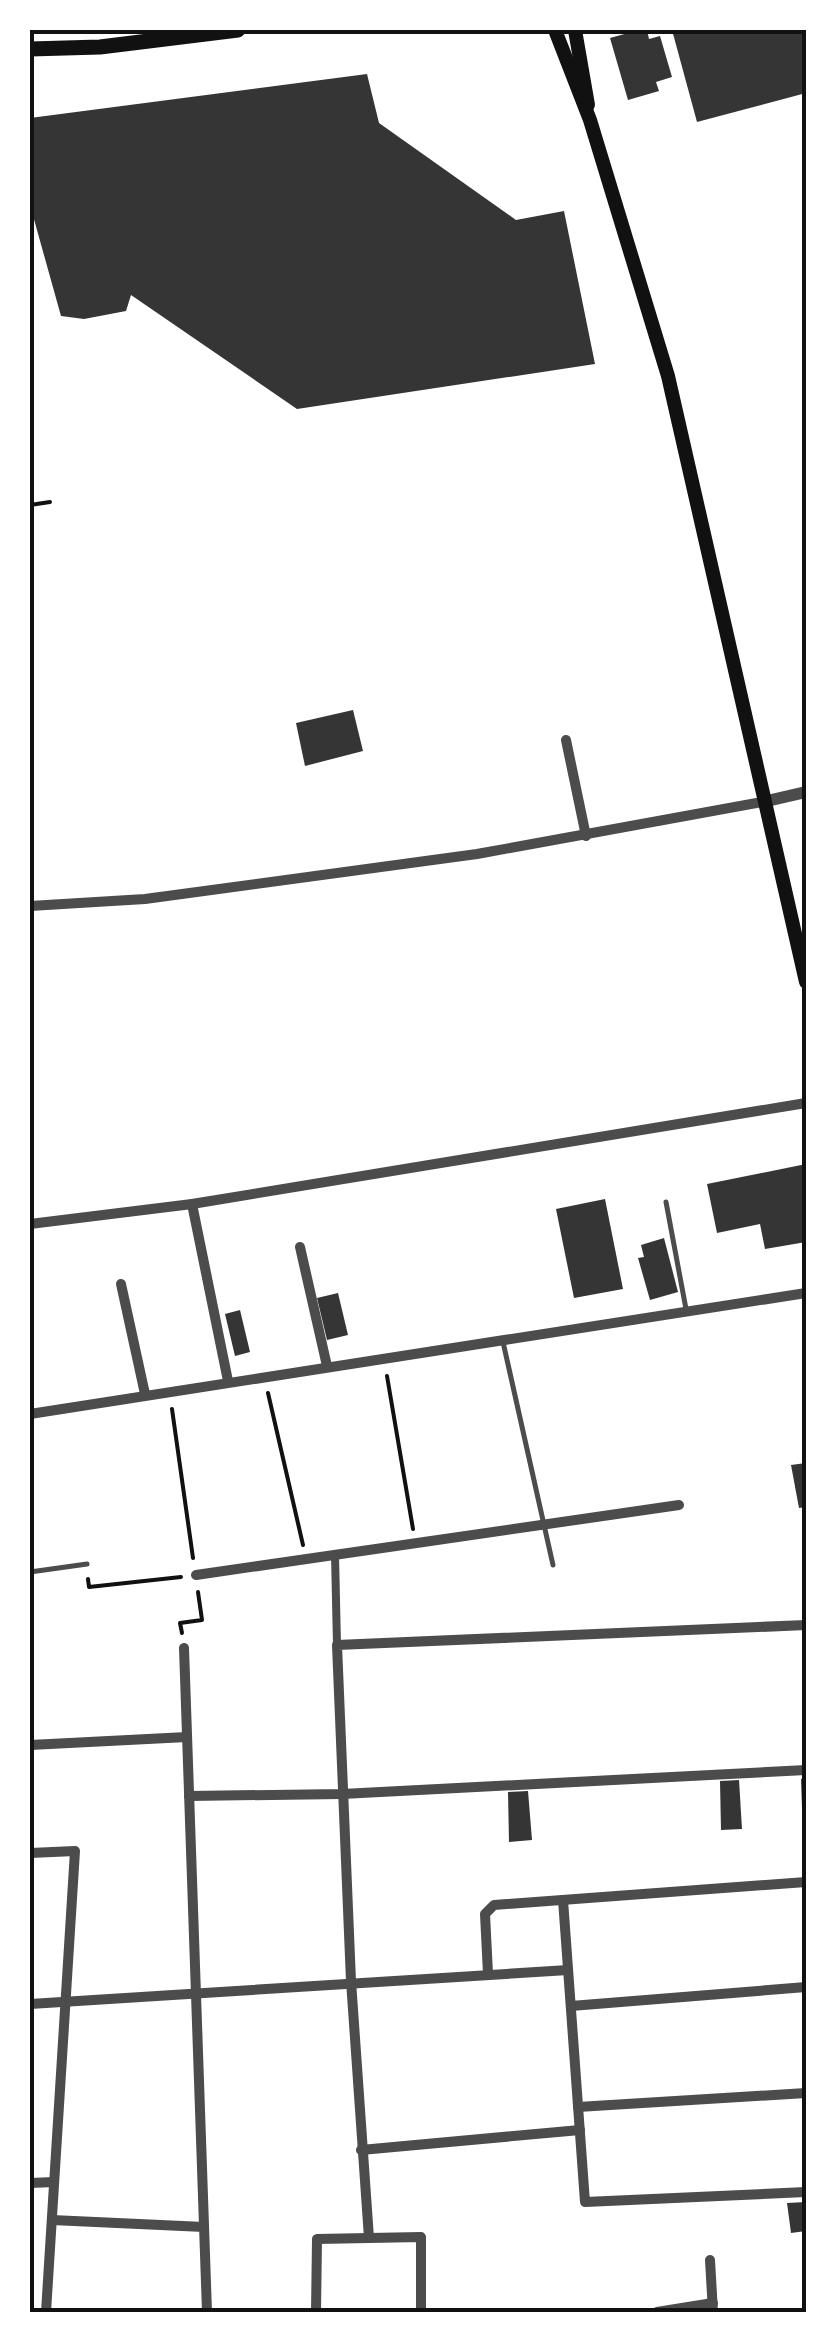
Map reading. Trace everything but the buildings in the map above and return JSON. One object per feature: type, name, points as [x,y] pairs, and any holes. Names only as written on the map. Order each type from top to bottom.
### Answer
[{"type":"main road","points":[[30,48],[100,47],[238,30]]},
{"type":"main road","points":[[555,30],[590,120],[668,376],[806,982]]},
{"type":"main road","points":[[576,30],[590,120]]},
{"type":"street","points":[[566,740],[586,836]]},
{"type":"street","points":[[30,906],[214,891],[586,836],[806,792]]},
{"type":"street","points":[[30,1224],[192,1204],[806,1103]]},
{"type":"street","points":[[192,1204],[228,1381]]},
{"type":"street","points":[[300,1246],[327,1366]]},
{"type":"street","points":[[120,1284],[145,1394]]},
{"type":"street","points":[[30,1414],[806,1293]]},
{"type":"street","points":[[196,1576],[679,1504]]},
{"type":"street","points":[[335,1555],[351,1981],[369,2238]]},
{"type":"street","points":[[338,1646],[806,1625]]},
{"type":"street","points":[[184,1648],[207,2312]]},
{"type":"street","points":[[30,1745],[187,1737]]},
{"type":"street","points":[[189,1796],[342,1794],[806,1770]]},
{"type":"street","points":[[30,1853],[76,1851],[46,2312]]},
{"type":"street","points":[[488,1974],[487,1909],[806,1882]]},
{"type":"street","points":[[563,1900],[585,2202],[806,2192]]},
{"type":"street","points":[[30,2004],[568,1970]]},
{"type":"street","points":[[570,2006],[806,1987]]},
{"type":"street","points":[[578,2106],[806,2092]]},
{"type":"street","points":[[361,2150],[580,2130]]},
{"type":"street","points":[[30,2183],[54,2182]]},
{"type":"street","points":[[52,2220],[204,2227]]},
{"type":"street","points":[[316,2312],[317,2239],[421,2237],[421,2312]]},
{"type":"street","points":[[657,2312],[713,2307],[710,2260]]},
{"type":"lane","points":[[30,32],[80,30]]},
{"type":"lane","points":[[666,1202],[686,1312]]},
{"type":"lane","points":[[503,1342],[554,1565]]},
{"type":"lane","points":[[30,1572],[87,1564]]},
{"type":"path","points":[[30,505],[50,502]]},
{"type":"path","points":[[384,1357],[416,1544]]},
{"type":"path","points":[[264,1375],[306,1560]]},
{"type":"path","points":[[169,1390],[202,1620],[180,1623],[184,1648]]},
{"type":"path","points":[[87,1564],[89,1587],[196,1576]]}]
